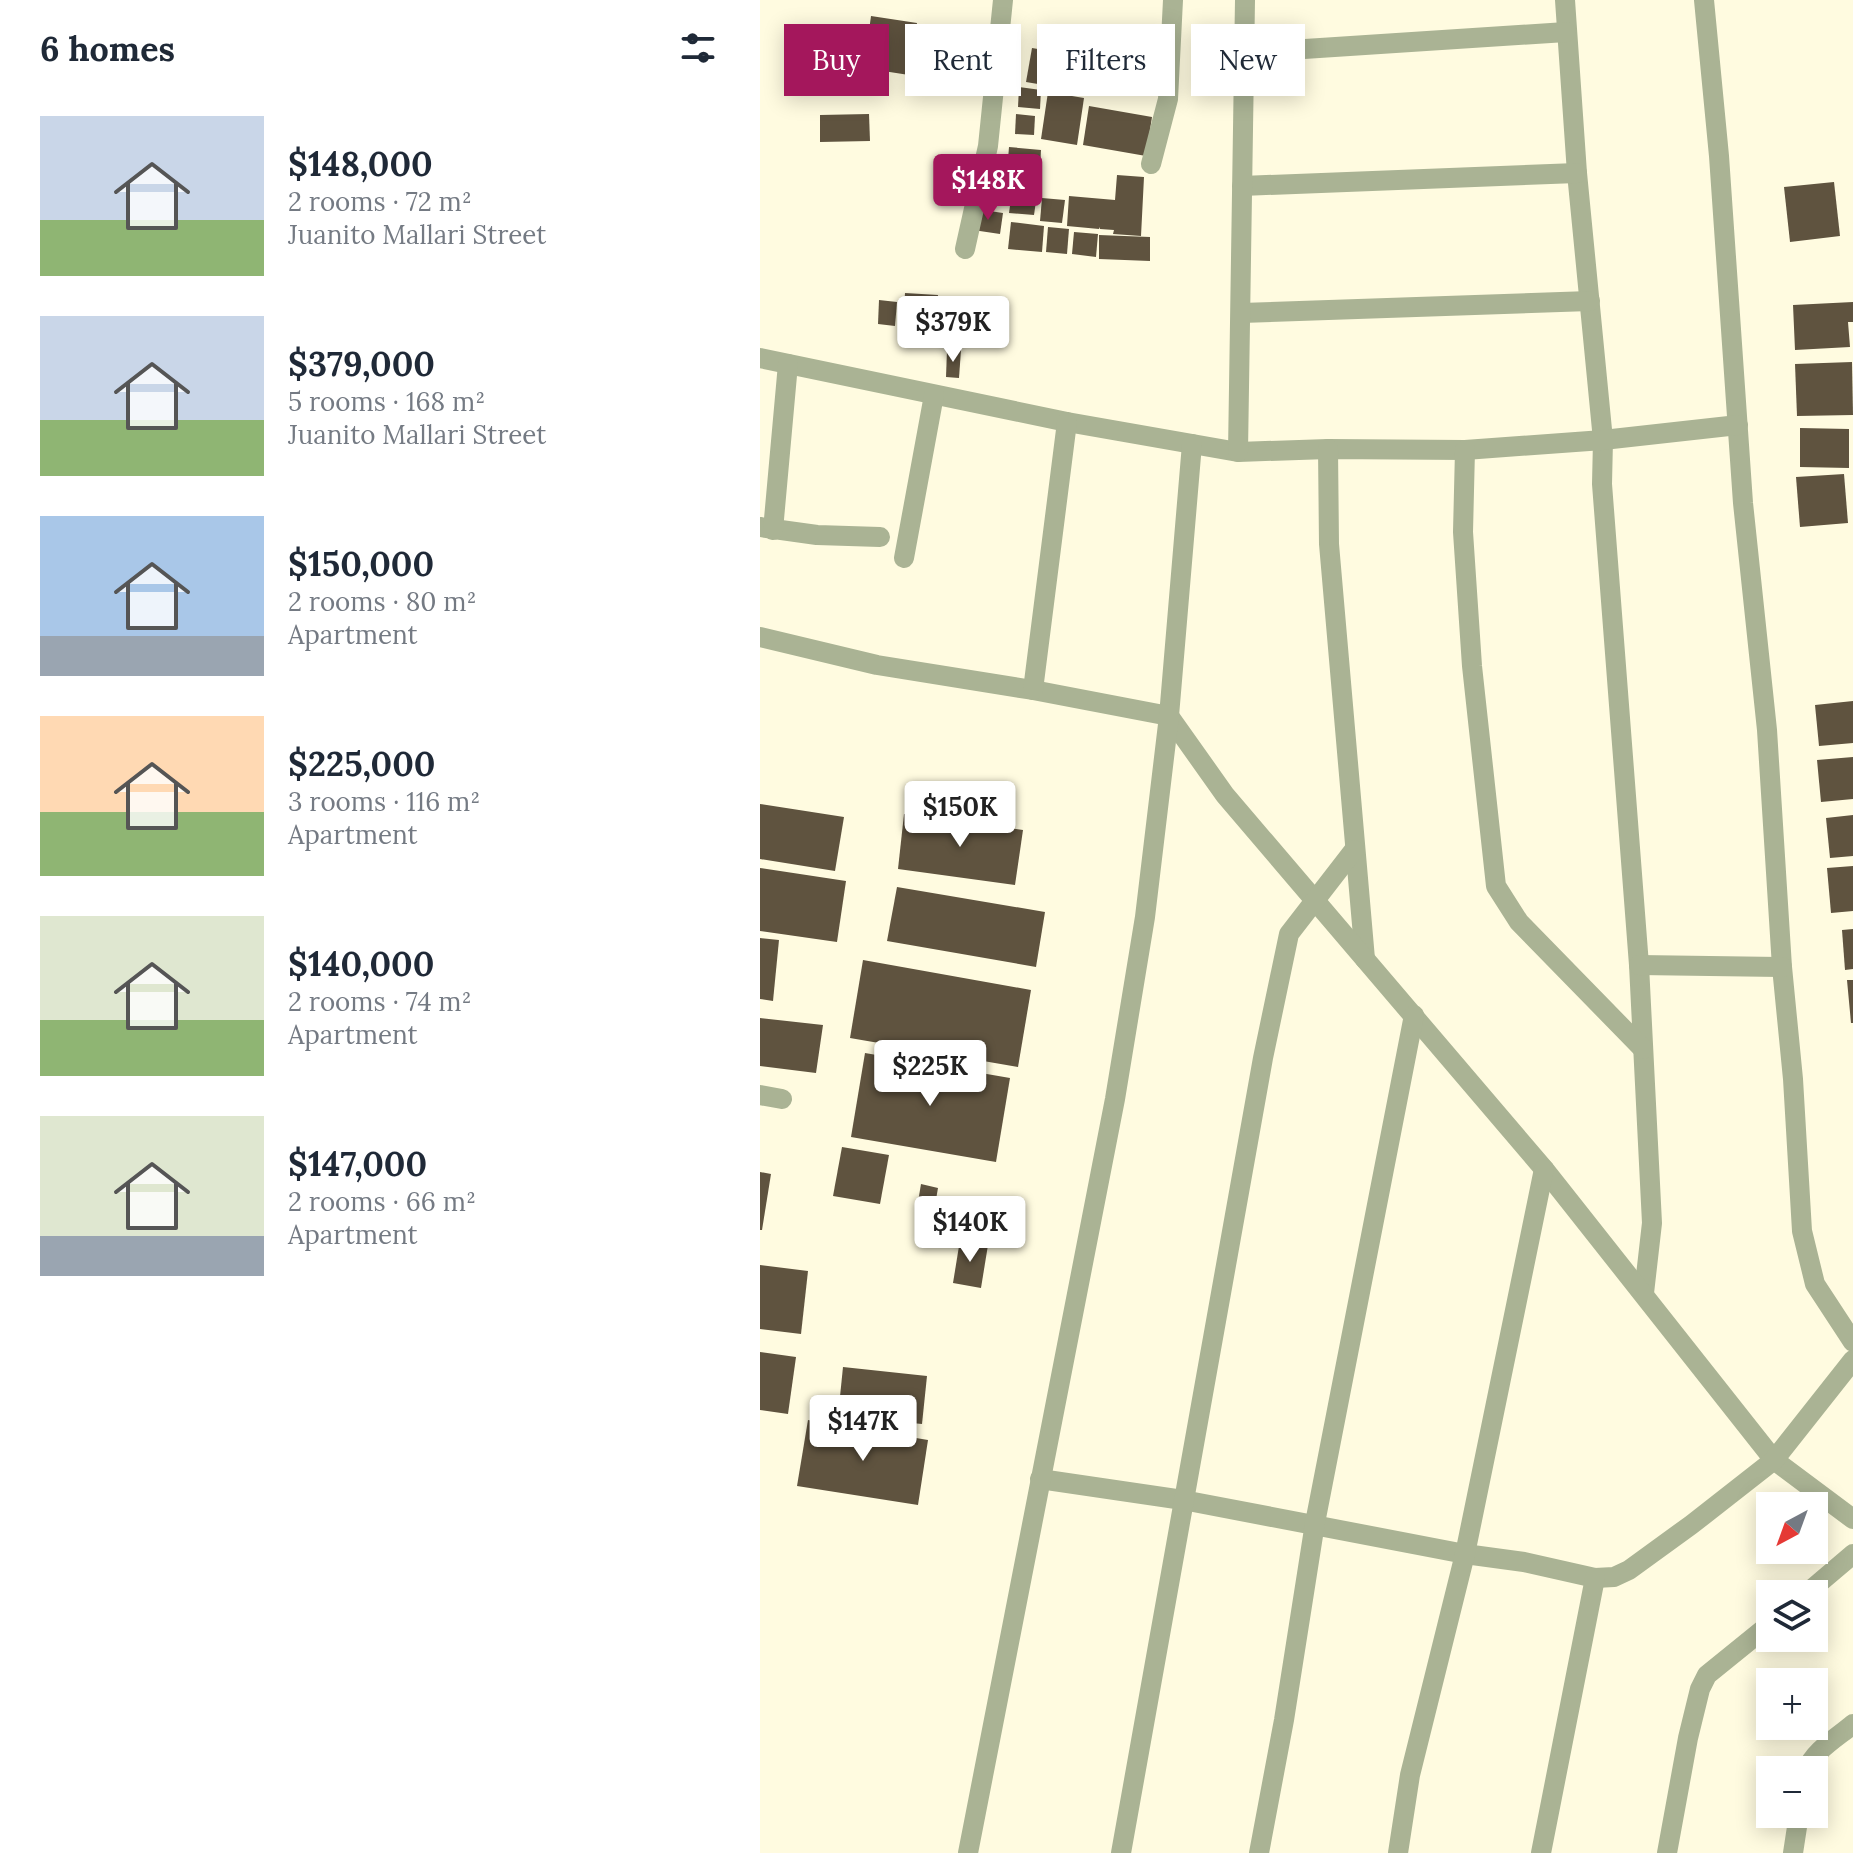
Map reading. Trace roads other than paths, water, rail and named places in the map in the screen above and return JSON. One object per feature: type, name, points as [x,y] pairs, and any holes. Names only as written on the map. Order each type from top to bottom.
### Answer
[{"type":"street","points":[[965,249],[988,146],[1003,0]]},
{"type":"street","points":[[1151,164],[1168,99],[1173,0]]},
{"type":"street","points":[[1244,24],[1245,0]]},
{"type":"street","points":[[1565,0],[1577,173],[1603,440],[1602,484],[1639,965],[1652,1223],[1644,1293]]},
{"type":"street","points":[[1704,0],[1719,156],[1738,425],[1767,730],[1802,1231],[1815,1284],[1853,1342]]},
{"type":"street","points":[[1305,49],[1566,32]]},
{"type":"street","points":[[1238,452],[1242,96]]},
{"type":"street","points":[[1242,186],[1577,173]]},
{"type":"street","points":[[1241,313],[1590,301]]},
{"type":"street","points":[[760,358],[1067,422],[1238,452],[1465,450],[1603,440],[1738,425]]},
{"type":"street","points":[[788,364],[767,529],[817,535],[880,537]]},
{"type":"street","points":[[904,558],[934,395]]},
{"type":"street","points":[[1033,690],[1067,422]]},
{"type":"street","points":[[968,1853],[1120,1069],[1145,917],[1169,716],[1192,444]]},
{"type":"street","points":[[1328,449],[1329,544],[1365,959]]},
{"type":"street","points":[[1465,450],[1463,532],[1472,666],[1496,886],[1519,922],[1643,1049]]},
{"type":"street","points":[[760,637],[877,665],[1169,716],[1225,795],[1544,1169],[1774,1460],[1853,1519]]},
{"type":"street","points":[[1121,1853],[1263,1058],[1289,934],[1354,850]]},
{"type":"street","points":[[1639,965],[1782,967]]},
{"type":"street","points":[[1259,1853],[1315,1523],[1414,1015]]},
{"type":"street","points":[[760,1095],[782,1099]]},
{"type":"street","points":[[1398,1853],[1410,1775],[1465,1554],[1544,1169]]},
{"type":"street","points":[[1040,1479],[1315,1523],[1595,1578],[1614,1577],[1629,1570],[1774,1460],[1853,1360]]},
{"type":"street","points":[[1822,1580],[1853,1554]]},
{"type":"street","points":[[1541,1853],[1595,1578]]},
{"type":"street","points":[[1667,1853],[1700,1689],[1707,1675],[1756,1635]]},
{"type":"street","points":[[1816,1756],[1853,1724]]},
{"type":"street","points":[[1793,1853],[1797,1828]]}]
